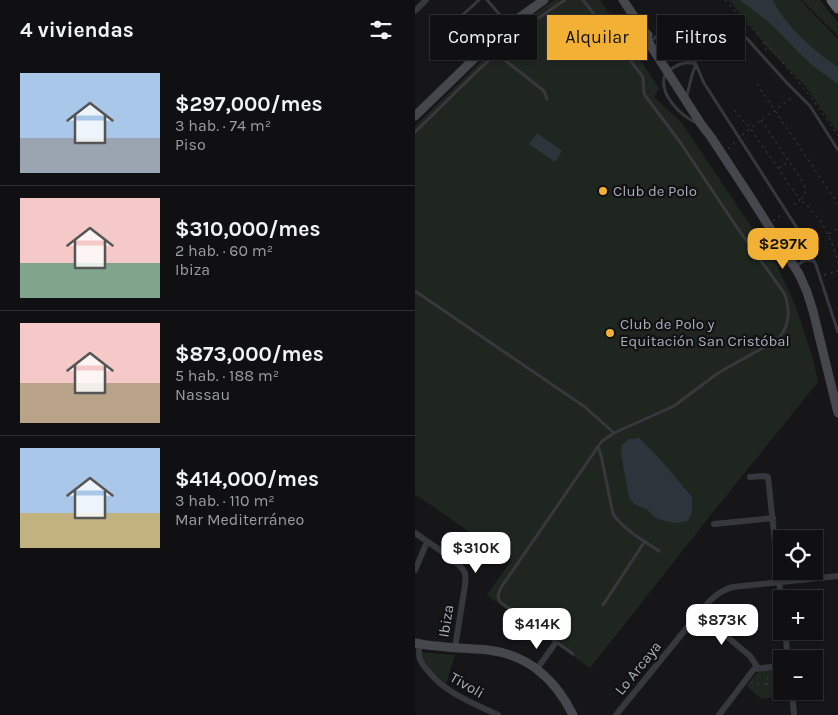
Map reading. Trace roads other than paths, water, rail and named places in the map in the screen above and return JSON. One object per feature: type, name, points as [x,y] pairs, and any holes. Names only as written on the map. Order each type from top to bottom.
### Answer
[{"type":"highway","points":[[832,0],[838,8]]},
{"type":"main road","points":[[523,15],[545,0]]},
{"type":"main road","points":[[623,0],[633,15]]},
{"type":"main road","points":[[647,34],[657,46]]},
{"type":"main road","points":[[647,38],[687,94],[708,128],[711,137]]},
{"type":"main road","points":[[665,60],[701,124],[795,266],[813,311],[838,413]]},
{"type":"main road","points":[[415,116],[470,62]]},
{"type":"main road","points":[[417,643],[489,650],[522,660],[537,669],[551,681],[568,705],[572,715]]},
{"type":"street","points":[[415,10],[426,0]]},
{"type":"street","points":[[750,477],[768,477],[780,590]]},
{"type":"street","points":[[714,524],[773,518]]},
{"type":"street","name":"Ibiza","points":[[415,533],[459,565],[465,572],[465,585],[455,648]]},
{"type":"street","points":[[415,570],[427,542]]},
{"type":"street","name":"Lo Arcaya","points":[[616,715],[713,597],[729,588],[838,576]]},
{"type":"street","points":[[699,613],[750,656],[758,668]]},
{"type":"street","name":"Tivoli","points":[[417,643],[420,660],[439,683],[459,696],[498,715]]},
{"type":"street","points":[[537,669],[555,643]]},
{"type":"street","points":[[719,715],[755,670],[773,667]]},
{"type":"street","points":[[793,700],[794,715]]},
{"type":"lane","points":[[470,62],[445,34],[446,30],[479,0]]},
{"type":"lane","points":[[487,0],[500,15]]},
{"type":"lane","points":[[537,19],[565,0]]},
{"type":"lane","points":[[573,654],[500,602],[498,597],[500,589],[601,441],[614,433],[674,406],[718,373],[775,341],[780,337],[788,321],[789,309],[784,293],[736,226],[680,142],[644,94],[643,77],[583,0]]},
{"type":"lane","points":[[838,150],[810,106],[741,32],[734,30],[698,55],[694,60],[704,83],[787,210],[814,261],[838,332]]},
{"type":"lane","points":[[653,40],[657,36]]},
{"type":"lane","points":[[415,132],[489,60]]},
{"type":"lane","points":[[505,60],[544,91],[547,99]]},
{"type":"lane","points":[[669,70],[683,63],[696,64]]},
{"type":"lane","points":[[687,94],[692,72],[696,64]]},
{"type":"lane","points":[[795,266],[805,260],[814,261]]},
{"type":"lane","points":[[415,291],[585,407],[614,433]]},
{"type":"lane","points":[[597,447],[613,514],[618,521],[659,550]]},
{"type":"lane","points":[[603,605],[645,541]]},
{"type":"place","name":"Club de Polo","points":[[603,191]]},
{"type":"place","name":"Club de Polo y Equitación San Cristóbal","points":[[610,333]]}]
